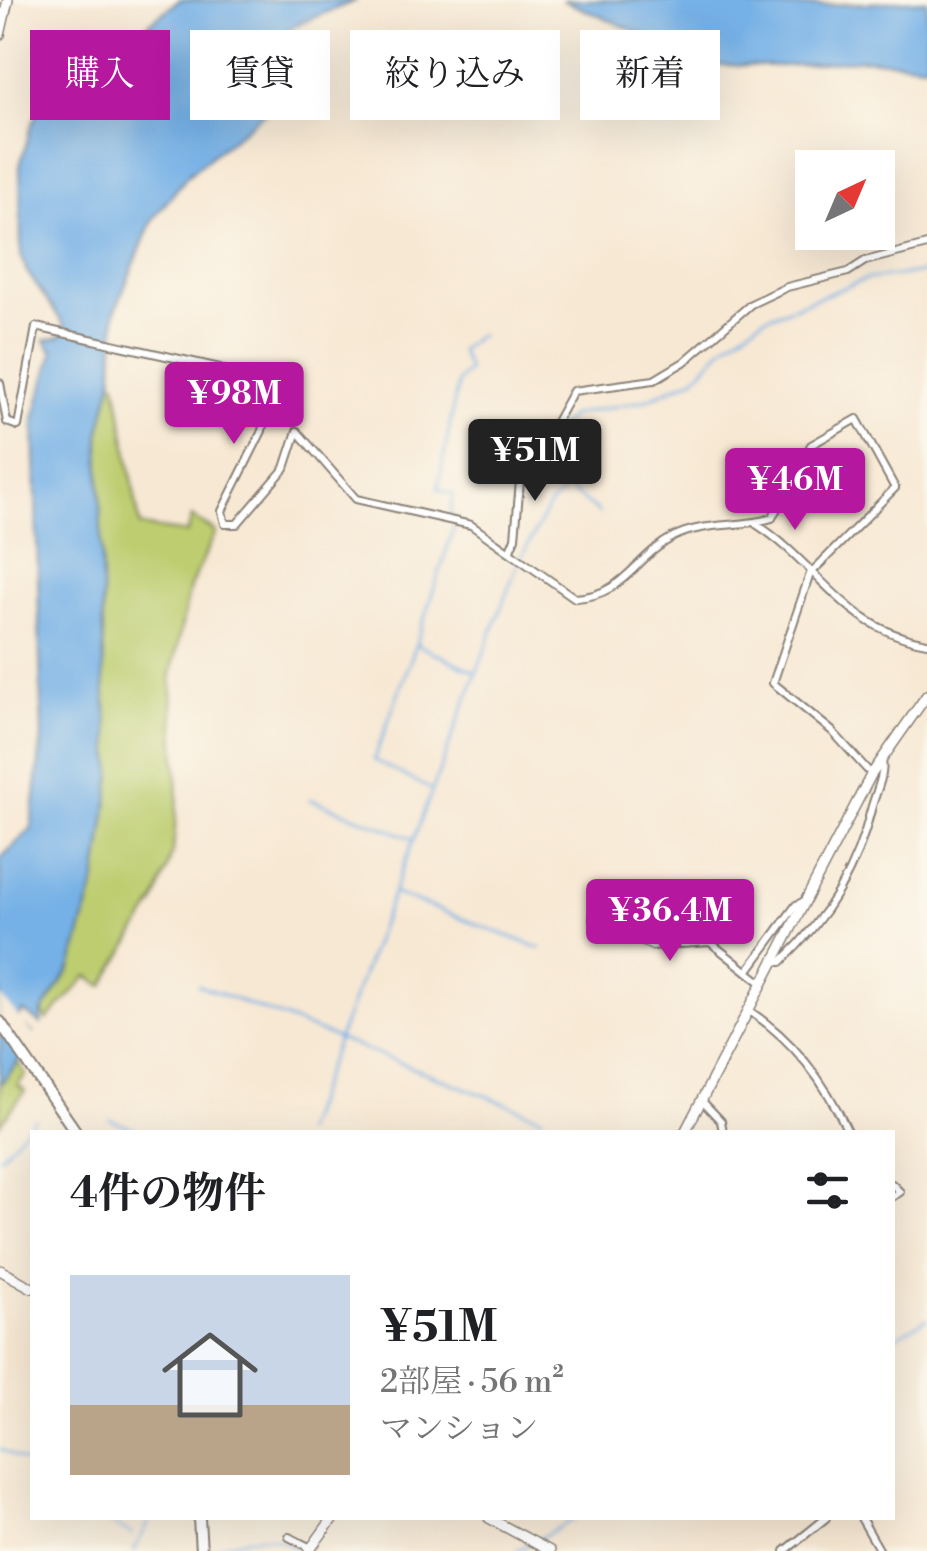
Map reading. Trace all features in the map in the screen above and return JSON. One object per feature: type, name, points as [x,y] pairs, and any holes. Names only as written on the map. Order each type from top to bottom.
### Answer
[{"type":"highway","points":[[0,1022],[75,1130]]},
{"type":"highway","points":[[199,1520],[201,1551]]},
{"type":"main road","points":[[0,35],[8,0]]},
{"type":"main road","points":[[687,1130],[880,760],[927,695]]},
{"type":"main road","points":[[0,1270],[30,1287]]},
{"type":"main road","points":[[310,1549],[332,1520]]},
{"type":"main road","points":[[494,1520],[550,1551]]},
{"type":"street","points":[[510,550],[515,538],[523,447],[552,429],[574,391],[654,380],[684,362],[751,304],[787,288],[848,272],[865,260],[927,245]]},
{"type":"street","points":[[0,384],[7,422],[18,426],[34,329],[58,330],[220,368],[246,381],[263,400],[266,422],[222,511],[225,524],[236,524],[285,468],[297,431],[356,499],[472,525],[575,598],[607,592],[669,539],[704,526],[772,518],[811,446],[858,419],[896,488],[810,574],[773,683],[832,731],[872,775]]},
{"type":"street","points":[[755,523],[854,614],[906,640],[927,643]]},
{"type":"street","points":[[774,961],[781,962],[799,945],[850,873],[864,844],[884,765],[880,760]]},
{"type":"street","points":[[749,969],[796,905],[806,900]]},
{"type":"street","points":[[593,919],[652,946],[710,942],[749,969],[762,984]]},
{"type":"street","points":[[748,1010],[776,1029],[829,1092],[847,1130]]},
{"type":"street","points":[[702,1101],[721,1121],[723,1130]]},
{"type":"street","points":[[785,1551],[824,1520]]},
{"type":"street","points":[[862,1520],[880,1551]]},
{"type":"street","points":[[289,1537],[310,1549]]},
{"type":"green space","points":[[109,382],[116,383],[140,526],[187,533],[192,517],[216,532],[190,587],[171,675],[178,796],[173,851],[155,902],[103,986],[88,976],[47,1020],[42,1012],[71,968],[96,880],[112,774],[104,685],[99,435]]},
{"type":"green space","points":[[18,1062],[26,1074],[18,1085],[25,1091],[0,1125],[0,1085]]},
{"type":"water","points":[[179,0],[357,0],[288,30],[190,30],[190,120],[256,120],[189,174],[152,220],[115,311],[113,377],[99,435],[104,685],[112,774],[96,880],[71,968],[42,1012],[41,1024],[23,1011],[17,1020],[33,1033],[28,1039],[32,1044],[0,1085],[0,859],[31,829],[42,737],[34,419],[53,352],[45,340],[60,337],[65,326],[27,272],[21,255],[20,166],[34,120],[170,120],[170,30],[141,30]]},
{"type":"water","points":[[562,0],[715,0],[767,8],[927,0],[927,65],[866,59],[784,66],[720,65],[720,30],[633,30]]},
{"type":"pier","points":[[0,996],[36,1037],[37,1046],[24,1062],[0,1030]]},
{"type":"waterway","points":[[567,488],[571,483],[529,449],[549,438],[572,415],[646,400],[695,378],[725,345],[764,318],[867,279],[927,272]]},
{"type":"waterway","points":[[475,672],[416,644],[457,518],[450,516],[454,494],[438,489],[458,381],[468,370],[460,350],[480,334]]},
{"type":"waterway","points":[[522,556],[549,506],[567,488],[599,513]]},
{"type":"waterway","points":[[304,1130],[518,563]]},
{"type":"waterway","points":[[416,645],[374,760],[432,790]]},
{"type":"waterway","points":[[310,799],[411,838]]},
{"type":"waterway","points":[[393,893],[540,948]]},
{"type":"waterway","points":[[198,985],[543,1118]]},
{"type":"waterway","points":[[0,1157],[35,1119]]},
{"type":"waterway","points":[[110,1120],[138,1130]]},
{"type":"waterway","points":[[895,1337],[927,1319]]},
{"type":"waterway","points":[[0,1449],[30,1464]]},
{"type":"waterway","points":[[104,1520],[132,1534]]},
{"type":"waterway","points":[[134,1551],[150,1520]]},
{"type":"waterway","points":[[538,1539],[572,1520]]},
{"type":"waterway","points":[[209,1551],[244,1539],[266,1537],[299,1551]]},
{"type":"waterway","points":[[517,1551],[531,1543]]}]
